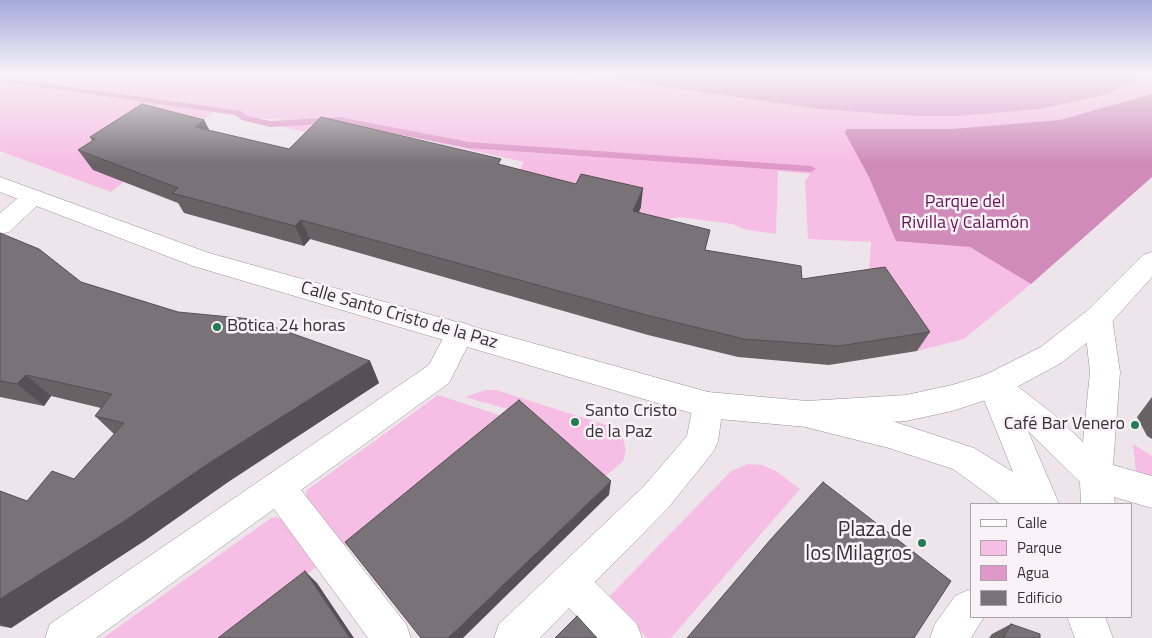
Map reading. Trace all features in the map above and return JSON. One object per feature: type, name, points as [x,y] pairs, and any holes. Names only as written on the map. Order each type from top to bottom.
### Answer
[{"type":"street","name":"Calle Santo Cristo de la Paz","points":[[0,184],[32,198],[202,260],[708,405],[807,414],[889,434],[963,458],[1005,486],[1025,503]]},
{"type":"street","points":[[0,226],[32,198]]},
{"type":"street","name":"Calle Santo Cristo de la Paz","points":[[807,414],[906,408],[993,385],[1051,355],[1098,318],[1152,261]]},
{"type":"street","points":[[1097,490],[1105,372],[1098,318]]},
{"type":"street","points":[[64,638],[439,374],[460,333]]},
{"type":"street","points":[[993,385],[1041,423],[1097,490],[1152,492]]},
{"type":"street","points":[[993,385],[1042,503]]},
{"type":"street","points":[[513,638],[656,497],[702,442],[708,405]]},
{"type":"street","points":[[278,487],[392,638]]},
{"type":"street","points":[[570,582],[623,638]]},
{"type":"street","points":[[1086,618],[1094,638]]},
{"type":"street","points":[[1103,618],[1104,638]]},
{"type":"green space","name":"Parque del Rivilla y Calamón","points":[[0,104],[783,104],[820,109],[873,104],[1152,104],[1152,177],[1031,284],[964,339],[917,351],[875,286],[869,268],[871,242],[808,239],[805,181],[810,174],[778,171],[776,234],[747,230],[732,224],[679,217],[633,227],[642,205],[513,182],[524,162],[345,122],[328,137],[283,127],[291,120],[255,118],[215,111],[111,192],[0,151]]},
{"type":"green space","points":[[1117,104],[1152,104],[1152,177],[1031,284],[970,247],[896,241],[869,177],[845,133],[846,129],[952,129],[1060,120]]},
{"type":"green space","points":[[486,390],[496,390],[609,426],[623,439],[626,450],[623,461],[600,481],[525,414],[465,397]]},
{"type":"green space","points":[[438,395],[508,418],[345,547],[306,497],[307,490]]},
{"type":"green space","points":[[1133,444],[1152,456],[1152,505],[1139,502]]},
{"type":"green space","points":[[748,464],[762,465],[776,471],[800,489],[671,638],[647,638],[608,598],[731,471]]},
{"type":"green space","points":[[271,518],[281,519],[316,567],[228,638],[103,638]]},
{"type":"water","points":[[783,104],[1063,104],[1039,109],[958,116],[917,116],[820,109]]},
{"type":"building","points":[[142,104],[204,120],[195,127],[289,149],[321,117],[501,159],[498,164],[576,184],[581,174],[643,188],[633,211],[710,230],[705,250],[801,266],[802,279],[885,267],[930,332],[839,346],[744,339],[650,316],[301,220],[295,226],[172,193],[178,188],[78,150],[95,139],[90,137]]},
{"type":"building","points":[[0,233],[39,249],[81,282],[178,312],[251,319],[370,361],[209,463],[123,522],[0,599],[0,491],[27,501],[52,471],[74,479],[124,423],[95,416],[112,394],[26,375],[17,384],[0,381]]},
{"type":"building","points":[[519,400],[611,481],[448,638],[421,638],[345,542]]},
{"type":"building","points":[[823,482],[951,581],[914,638],[687,638],[771,539]]},
{"type":"building","points":[[305,571],[350,638],[218,638]]},
{"type":"building","points":[[577,616],[597,638],[555,638]]},
{"type":"building","points":[[1011,624],[1040,634],[1040,638],[1003,638]]},
{"type":"waterway","points":[[177,104],[238,113],[245,118],[270,124],[339,120],[469,145],[811,169]]},
{"type":"place","name":"Botica 24 horas","points":[[217,327]]},
{"type":"place","name":"Santo Cristo de la Paz","points":[[575,422]]},
{"type":"place","name":"Café Bar Venero","points":[[1135,425]]},
{"type":"place","name":"Plaza de los Milagros","points":[[922,543]]}]
